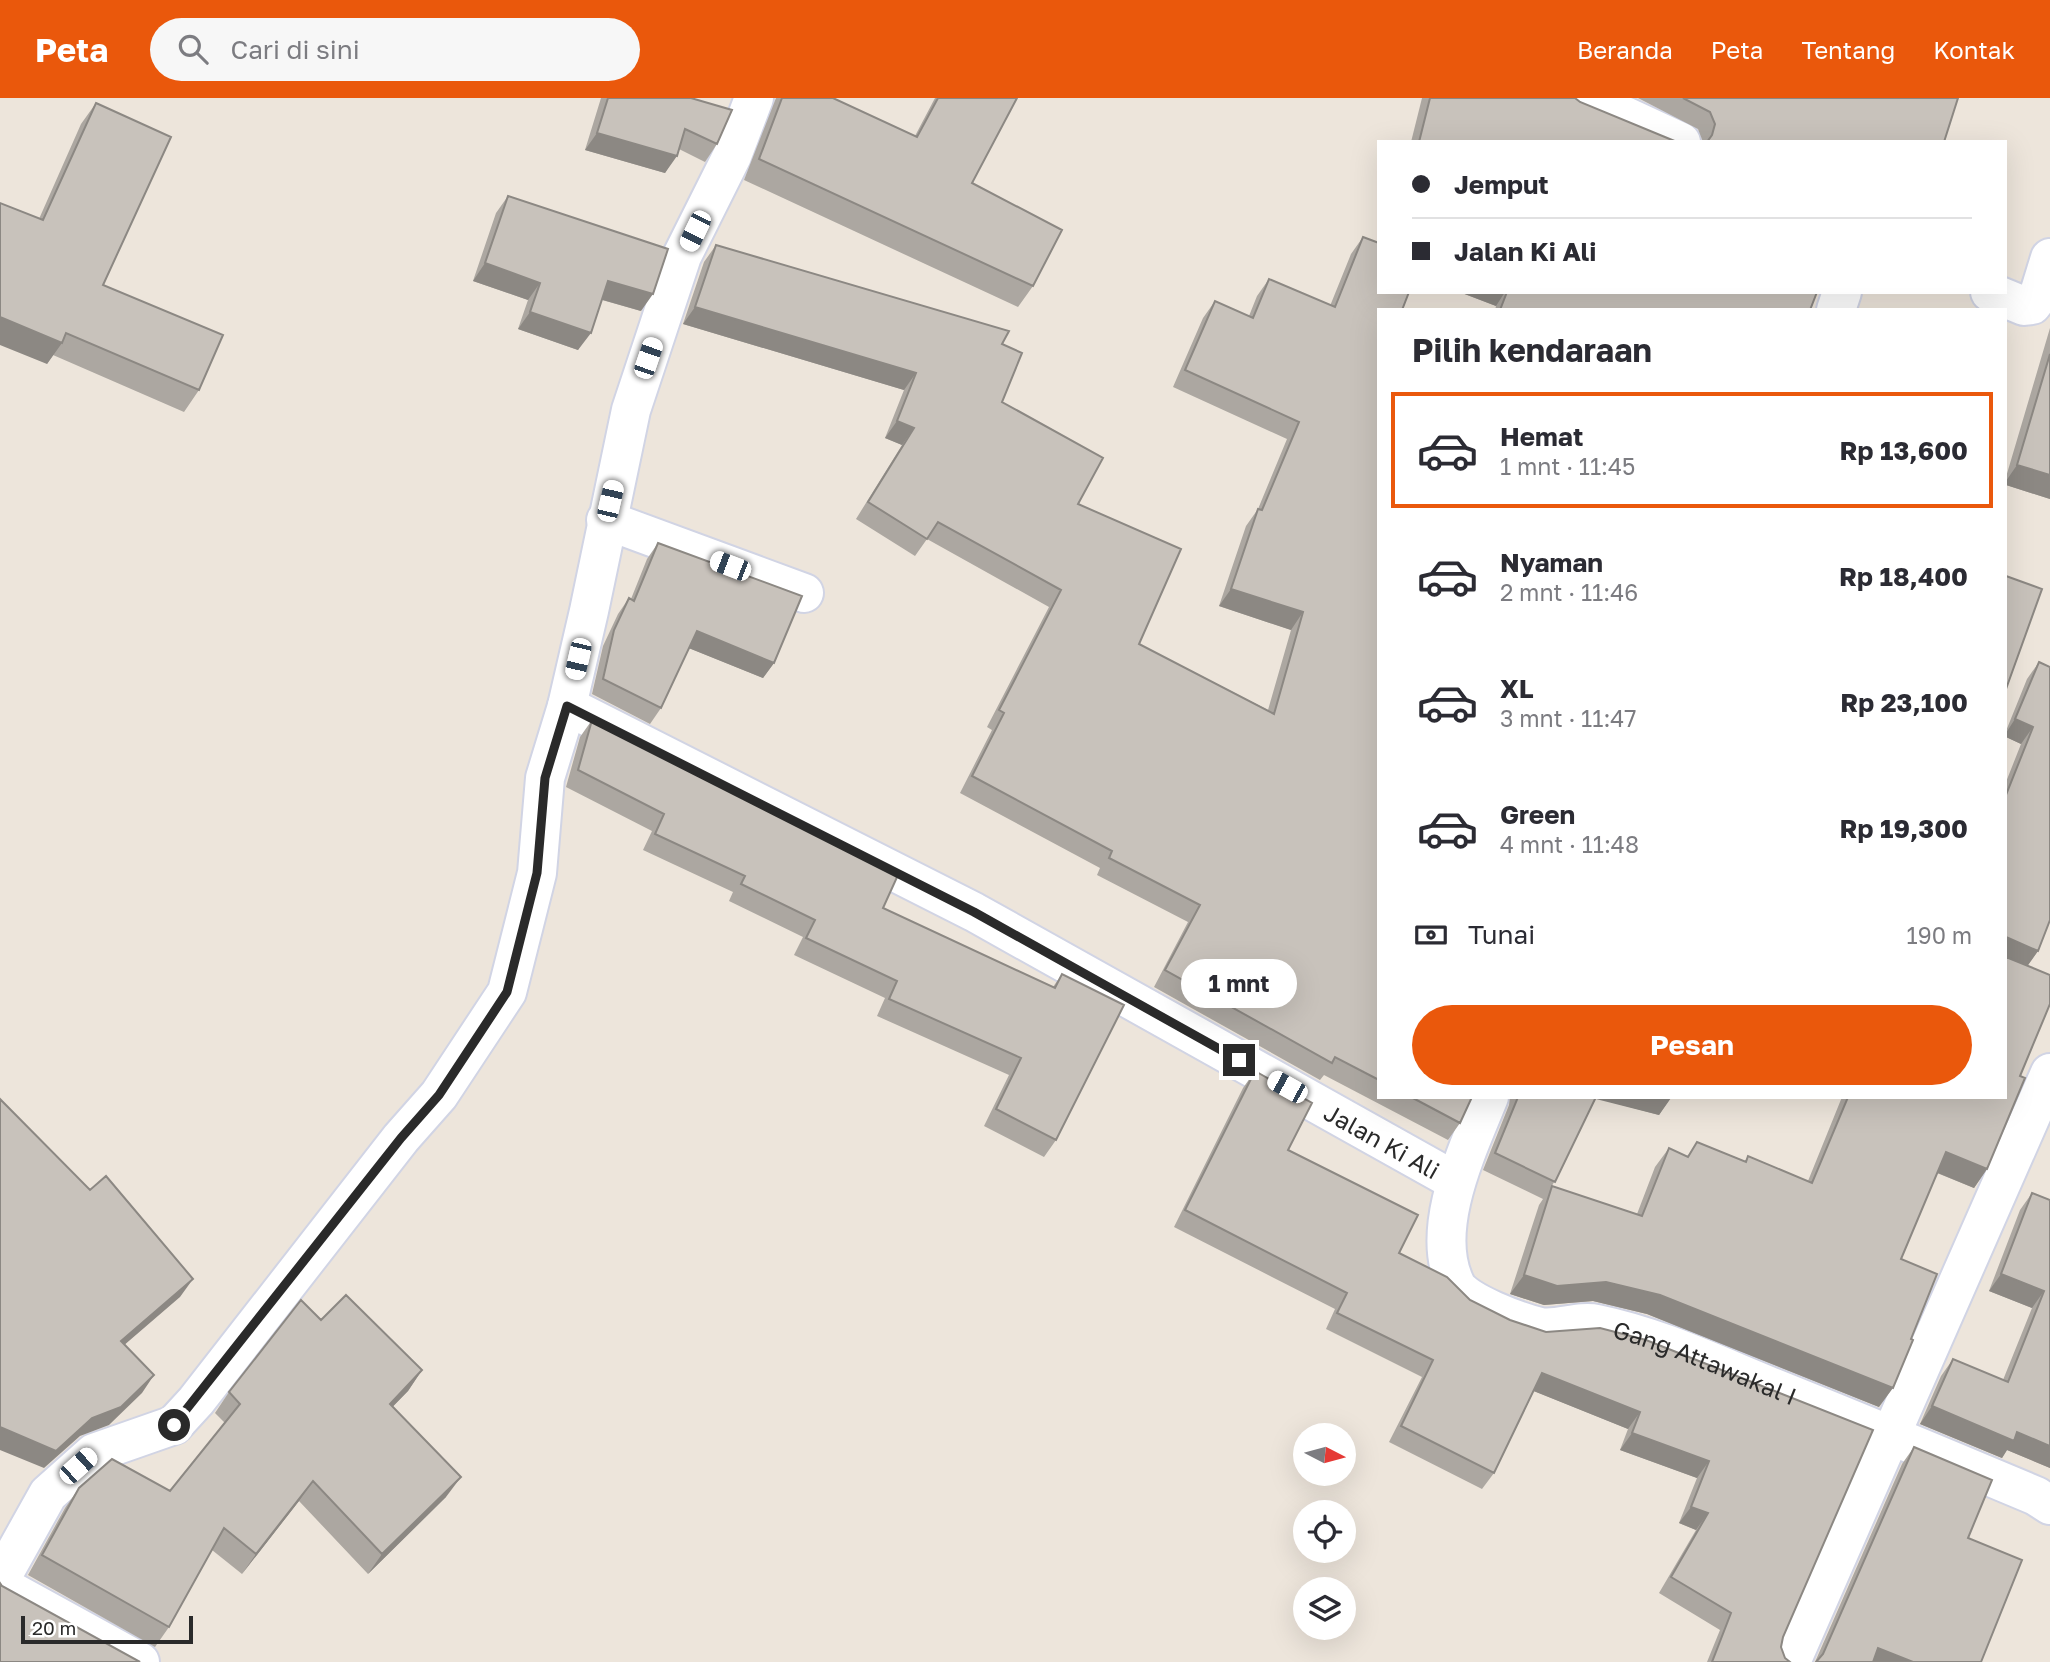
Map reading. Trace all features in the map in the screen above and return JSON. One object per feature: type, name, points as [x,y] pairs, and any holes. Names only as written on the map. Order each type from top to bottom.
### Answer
[{"type":"street","points":[[140,1662],[0,1582],[48,1494],[93,1453],[174,1425],[196,1401],[401,1138],[439,1095],[507,992],[537,873],[545,778],[567,706],[631,410],[682,256],[732,156],[754,98]]},
{"type":"street","points":[[1576,98],[1625,116],[1677,140]]},
{"type":"street","points":[[1995,294],[2024,306],[2032,305],[2038,297],[2050,258]]},
{"type":"street","points":[[606,520],[804,593]]},
{"type":"street","name":"Jalan Ki Ali","points":[[567,706],[974,912],[1455,1181]]},
{"type":"street","points":[[1791,1662],[2050,1073]]},
{"type":"street","name":"Gang Attawakal I","points":[[1488,1099],[1455,1181],[1448,1220],[1448,1257],[1456,1286],[1468,1299],[1541,1327],[1595,1323],[1663,1343],[1891,1435],[2036,1496],[2050,1505]]},
{"type":"building","points":[[608,98],[691,98],[732,110],[717,144],[685,129],[677,156],[597,133]]},
{"type":"building","points":[[782,98],[833,98],[917,137],[938,98],[1017,98],[972,183],[1062,230],[1033,286],[759,159]]},
{"type":"building","points":[[1430,98],[1575,98],[1672,140],[1420,140]]},
{"type":"building","points":[[1683,98],[1958,98],[1945,140],[1708,140],[1715,124],[1710,112]]},
{"type":"building","points":[[96,103],[171,137],[103,285],[223,335],[199,390],[66,333],[62,343],[0,317],[0,203],[43,220]]},
{"type":"building","points":[[508,196],[668,249],[653,294],[608,281],[591,333],[530,312],[540,283],[485,263]]},
{"type":"building","points":[[1363,237],[1377,242],[1377,294],[1408,294],[1403,308],[1377,308],[1377,1079],[1335,1057],[1332,1063],[1165,970],[1200,905],[1109,858],[1112,851],[972,776],[1004,713],[999,710],[1061,590],[938,522],[927,539],[868,502],[914,428],[897,421],[916,373],[695,307],[716,245],[1009,331],[1002,344],[1022,353],[1002,402],[1103,458],[1078,504],[1181,549],[1139,644],[1274,714],[1303,612],[1231,589],[1258,509],[1262,510],[1299,422],[1185,370],[1215,301],[1253,318],[1269,279],[1335,307]]},
{"type":"building","points":[[1506,294],[1816,294],[1811,308],[1501,308]]},
{"type":"building","points":[[2050,354],[2050,475],[2017,465]]},
{"type":"building","points":[[658,543],[802,596],[774,663],[697,631],[661,708],[603,679],[614,630],[629,598],[634,601]]},
{"type":"building","points":[[2007,576],[2042,589],[2007,686]]},
{"type":"building","points":[[2039,662],[2050,667],[2050,920],[2038,951],[2007,937],[2007,792],[2033,727],[2015,719]]},
{"type":"building","points":[[592,720],[898,875],[883,908],[1055,988],[1062,974],[1124,1005],[1056,1140],[996,1109],[1021,1058],[889,999],[897,981],[806,938],[815,920],[741,884],[745,876],[655,834],[664,814],[578,770]]},
{"type":"building","points":[[2007,957],[2050,975],[2050,1004],[2020,1076],[2025,1078],[1987,1169],[1946,1152],[1901,1259],[1937,1274],[1893,1388],[1660,1295],[1606,1282],[1557,1286],[1524,1275],[1552,1186],[1642,1216],[1669,1148],[1688,1157],[1697,1142],[1746,1162],[1748,1156],[1812,1183],[1847,1099],[2007,1099]]},
{"type":"building","points":[[1255,1071],[1312,1103],[1288,1150],[1418,1215],[1399,1253],[1447,1277],[1470,1300],[1510,1320],[1546,1332],[1600,1328],[1646,1340],[1873,1430],[1783,1637],[1781,1647],[1785,1658],[1790,1662],[1712,1662],[1731,1613],[1671,1577],[1708,1513],[1691,1507],[1709,1461],[1632,1433],[1640,1412],[1542,1373],[1494,1473],[1401,1426],[1433,1360],[1337,1313],[1347,1293],[1185,1210]]},
{"type":"building","points":[[0,1099],[90,1190],[106,1176],[193,1279],[121,1341],[154,1375],[121,1407],[92,1418],[56,1451],[0,1427]]},
{"type":"building","points":[[1415,1099],[1471,1099],[1460,1123]]},
{"type":"building","points":[[1517,1099],[1595,1099],[1555,1182],[1495,1153]]},
{"type":"building","points":[[2032,1193],[2050,1200],[2050,1446],[2017,1432],[2014,1441],[1932,1406],[1953,1359],[2008,1382],[2044,1291],[2001,1274]]},
{"type":"building","points":[[346,1295],[422,1370],[390,1404],[461,1477],[382,1554],[313,1481],[256,1554],[224,1528],[169,1627],[42,1555],[79,1488],[112,1459],[170,1491],[240,1404],[229,1392],[301,1300],[321,1320]]},
{"type":"building","points":[[1914,1447],[1992,1480],[1968,1538],[2022,1560],[1981,1662],[1913,1662],[1878,1648],[1873,1662],[1816,1662],[1823,1654]]},
{"type":"building","points":[[0,1583],[2,1586],[140,1662],[0,1662]]},
{"type":"route","points":[[174,1425],[196,1401],[401,1138],[439,1095],[507,992],[537,873],[545,778],[567,706],[974,912],[1239,1060]]}]
